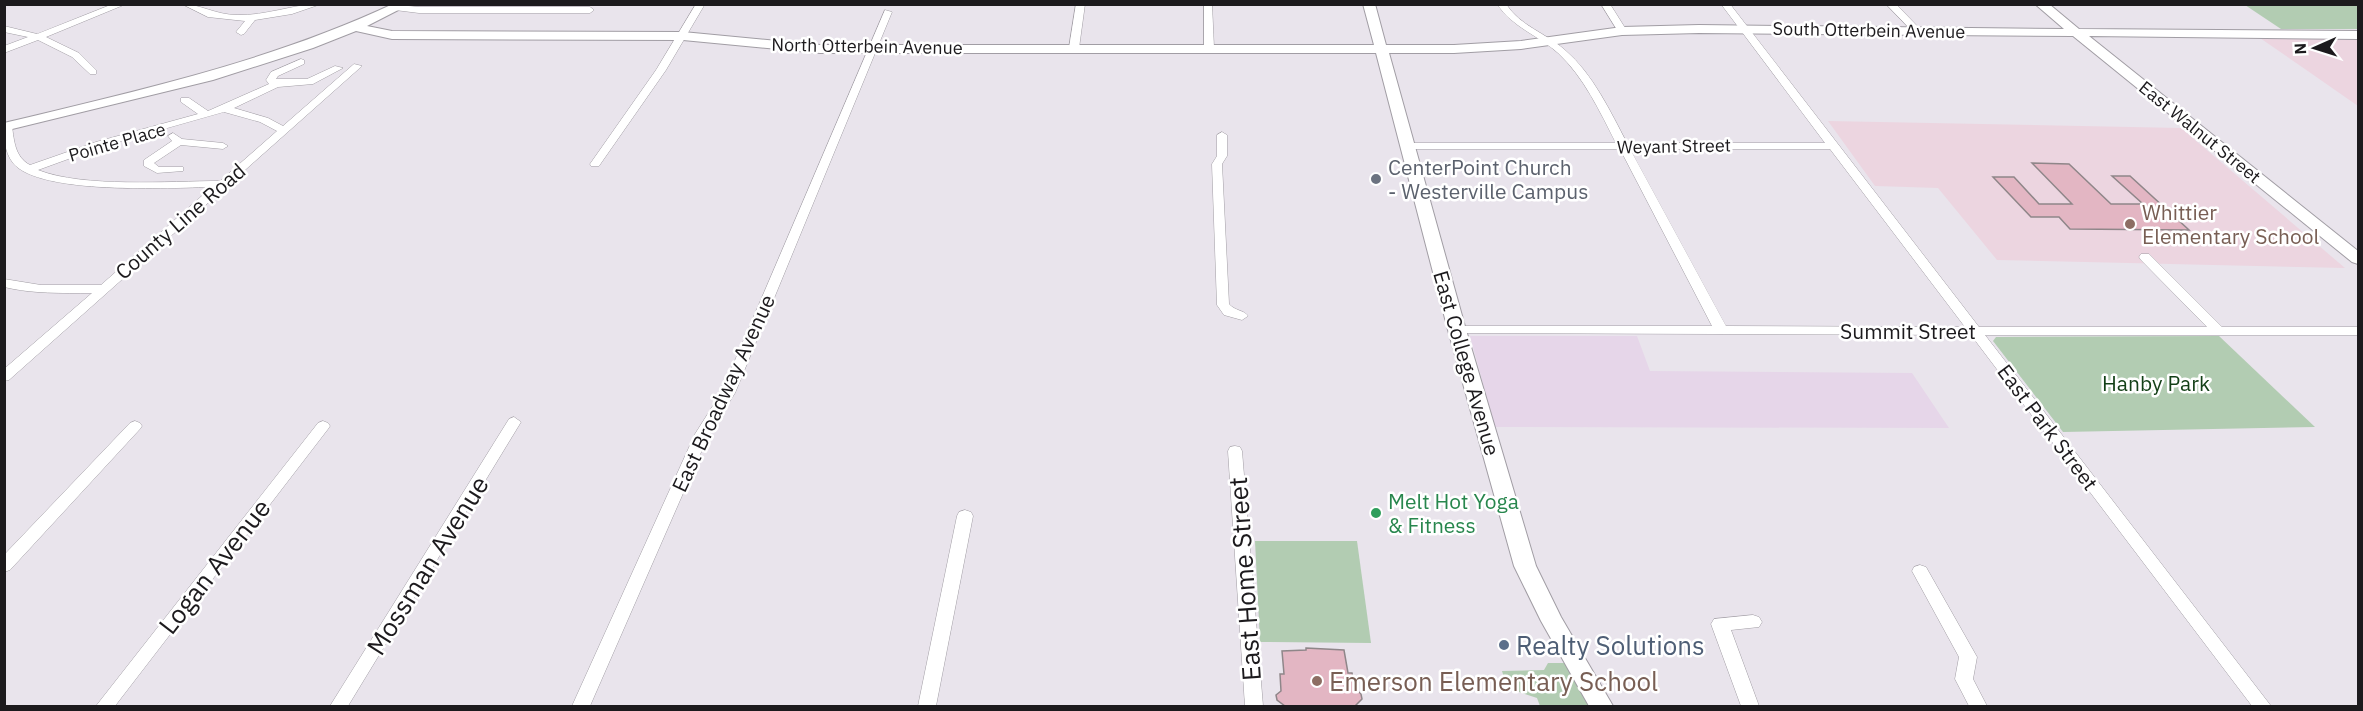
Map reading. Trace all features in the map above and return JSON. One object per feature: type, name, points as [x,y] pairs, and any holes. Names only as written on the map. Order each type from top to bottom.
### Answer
[{"type":"street","points":[[4,50],[122,4]]},
{"type":"street","points":[[186,4],[213,16],[253,17],[293,11],[317,4]]},
{"type":"street","points":[[595,164],[682,36],[701,4]]},
{"type":"street","points":[[1074,48],[1082,4]]},
{"type":"street","points":[[1208,4],[1209,48]]},
{"type":"street","name":"East College Avenue","points":[[1369,4],[1457,330],[1526,566],[1552,621],[1601,706]]},
{"type":"street","points":[[1501,4],[1508,15],[1548,41],[1574,63],[1624,147],[1721,330]]},
{"type":"street","points":[[1605,4],[1622,31]]},
{"type":"street","name":"East Park Street","points":[[1725,4],[2262,706]]},
{"type":"street","points":[[1890,4],[1916,30]]},
{"type":"street","name":"East Walnut Street","points":[[2041,4],[2358,259]]},
{"type":"street","points":[[222,184],[75,182],[44,177],[27,170],[9,156],[5,124],[224,71],[284,53],[355,27],[401,6],[590,9]]},
{"type":"street","name":"East Broadway Avenue","points":[[581,706],[702,434],[728,393],[888,12]]},
{"type":"street","points":[[241,32],[253,17]]},
{"type":"street","name":"North Otterbein Avenue","points":[[355,27],[380,34],[403,36],[682,36],[792,48],[1381,49]]},
{"type":"street","points":[[4,29],[36,38],[71,52],[85,61],[93,72]]},
{"type":"street","name":"South Otterbein Avenue","points":[[1381,49],[1486,47],[1622,31],[1744,29],[2358,34]]},
{"type":"street","name":"Pointe Place","points":[[276,84],[271,80],[273,74],[301,62]]},
{"type":"street","name":"County Line Road","points":[[4,377],[357,66]]},
{"type":"street","name":"Pointe Place","points":[[27,170],[92,147],[226,109],[276,84],[309,82],[338,68]]},
{"type":"street","name":"Pointe Place","points":[[185,100],[207,115]]},
{"type":"street","points":[[226,109],[264,120],[283,130]]},
{"type":"street","points":[[165,128],[179,142]]},
{"type":"street","points":[[1222,135],[1222,156],[1217,164],[1223,305],[1229,312],[1242,316]]},
{"type":"street","points":[[179,169],[157,170],[148,164],[149,160],[179,142],[223,146]]},
{"type":"street","name":"Weyant Street","points":[[1406,146],[1833,146]]},
{"type":"street","points":[[2145,257],[2219,331]]},
{"type":"street","points":[[4,283],[22,288],[104,289]]},
{"type":"street","name":"Summit Street","points":[[1457,330],[2358,331]]},
{"type":"street","name":"Mossman Avenue","points":[[339,706],[514,423]]},
{"type":"street","points":[[4,566],[135,426]]},
{"type":"street","name":"Logan Avenue","points":[[105,706],[323,426]]},
{"type":"street","name":"East Home Street","points":[[1235,451],[1254,706]]},
{"type":"street","points":[[927,706],[965,516]]},
{"type":"street","points":[[1920,571],[1968,657],[1964,679],[1978,706]]},
{"type":"street","points":[[1750,706],[1720,624],[1753,622]]},
{"type":"shaded area","points":[[2257,36],[2358,37],[2358,106],[2302,67]]},
{"type":"shaded area","name":"Whittier Elementary School","points":[[1828,121],[2181,128],[2345,268],[1997,260],[1938,188],[1875,186]]},
{"type":"shaded area","points":[[1470,336],[1637,336],[1650,371],[1912,373],[1949,428],[1495,427]]},
{"type":"green space","points":[[2245,5],[2358,5],[2358,29],[2281,29]]},
{"type":"green space","name":"Hanby Park","points":[[2219,336],[2315,427],[2063,432],[1993,341],[1996,337]]},
{"type":"green space","points":[[1255,541],[1357,541],[1371,643],[1260,642]]},
{"type":"green space","points":[[1548,663],[1565,663],[1589,706],[1540,706],[1537,698],[1507,688],[1502,671],[1544,670]]},
{"type":"building","name":"Whittier Elementary School","points":[[2032,163],[2069,164],[2111,204],[2143,204],[2112,176],[2130,176],[2189,230],[2070,229],[2059,217],[2031,217],[1993,177],[2014,177],[2039,204],[2072,204]]},
{"type":"building","name":"Emerson Elementary School","points":[[1306,648],[1344,650],[1348,673],[1352,673],[1355,688],[1361,694],[1362,699],[1355,706],[1285,706],[1277,700],[1276,695],[1281,691],[1280,674],[1284,674],[1282,651],[1306,650]]},
{"type":"place","name":"CenterPoint Church - Westerville Campus","points":[[1376,179]]},
{"type":"place","name":"Whittier Elementary School","points":[[2130,224]]},
{"type":"place","name":"Melt Hot Yoga & Fitness","points":[[1376,513]]},
{"type":"place","name":"Realty Solutions","points":[[1504,645]]},
{"type":"place","name":"Emerson Elementary School","points":[[1317,681]]}]
